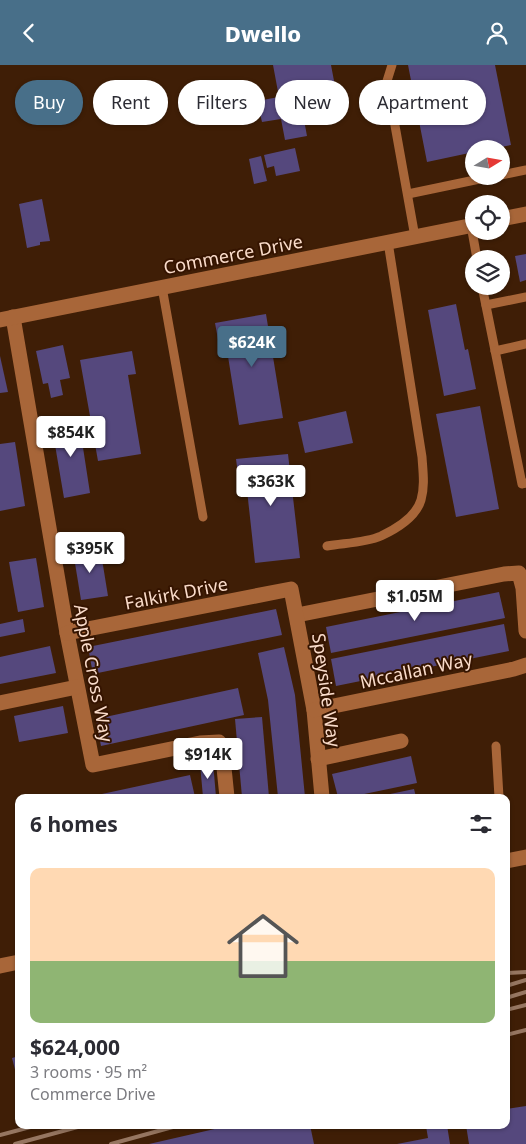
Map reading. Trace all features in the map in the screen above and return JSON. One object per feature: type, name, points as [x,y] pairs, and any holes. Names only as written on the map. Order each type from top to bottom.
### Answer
[{"type":"street","points":[[510,217],[526,214]]},
{"type":"street","name":"Commerce Drive","points":[[7,319],[465,226]]},
{"type":"street","name":"Apple Cross Way","points":[[7,319],[93,765],[200,743],[219,742],[223,758],[227,794]]},
{"type":"street","points":[[297,615],[504,574],[519,573],[523,588],[526,631]]},
{"type":"street","name":"Falkirk Drive","points":[[67,633],[291,589]]},
{"type":"street","name":"Speyside Way","points":[[291,589],[314,710],[322,794]]},
{"type":"street","name":"Mccallan Way","points":[[314,710],[526,665]]},
{"type":"street","points":[[0,703],[77,687]]},
{"type":"street","points":[[318,759],[401,741]]},
{"type":"street","points":[[510,860],[526,857]]},
{"type":"street","points":[[0,966],[15,962]]},
{"type":"lane","points":[[392,65],[387,81],[415,237]]},
{"type":"lane","points":[[510,173],[526,170]]},
{"type":"lane","points":[[408,194],[465,182]]},
{"type":"lane","points":[[327,546],[380,536],[415,512],[420,501],[424,481],[422,457],[388,242]]},
{"type":"lane","points":[[162,287],[203,517]]},
{"type":"lane","points":[[484,295],[522,484],[526,483]]},
{"type":"lane","points":[[486,305],[526,297]]},
{"type":"lane","points":[[495,351],[526,344]]},
{"type":"lane","points":[[496,746],[499,794]]},
{"type":"building","points":[[273,65],[331,65],[334,80],[276,80]]},
{"type":"building","points":[[408,65],[495,65],[510,140],[465,140],[465,154],[427,162],[420,125],[486,125],[486,80],[411,80]]},
{"type":"building","points":[[275,98],[275,120],[265,122],[265,100]]},
{"type":"building","points":[[282,125],[305,125],[307,136],[285,140]]},
{"type":"building","points":[[295,148],[300,171],[276,176],[274,166],[267,168],[264,155]]},
{"type":"building","points":[[261,156],[267,181],[254,184],[249,159]]},
{"type":"building","points":[[42,199],[50,241],[40,242],[40,245],[27,248],[19,204]]},
{"type":"building","points":[[526,254],[526,280],[520,282],[515,256]]},
{"type":"building","points":[[456,304],[465,350],[468,349],[476,389],[444,396],[428,310]]},
{"type":"building","points":[[266,314],[283,418],[239,425],[226,344],[219,345],[215,323]]},
{"type":"building","points":[[63,345],[70,378],[60,380],[63,395],[51,398],[48,383],[43,384],[36,351]]},
{"type":"building","points":[[132,351],[136,374],[128,375],[141,454],[98,461],[80,360]]},
{"type":"building","points":[[0,356],[8,392],[0,393]]},
{"type":"building","points":[[480,406],[499,509],[456,517],[436,414]]},
{"type":"building","points":[[346,411],[353,443],[305,453],[298,422]]},
{"type":"building","points":[[68,416],[70,429],[80,428],[90,493],[64,498],[52,418]]},
{"type":"building","points":[[15,442],[25,506],[0,511],[0,444]]},
{"type":"building","points":[[288,454],[300,558],[255,563],[246,481],[239,482],[236,459]]},
{"type":"building","points":[[100,547],[108,596],[81,600],[73,551]]},
{"type":"building","points":[[36,558],[44,607],[18,612],[9,562]]},
{"type":"building","points":[[499,592],[505,618],[331,653],[326,627]]},
{"type":"building","points":[[276,609],[282,635],[93,674],[88,647]]},
{"type":"building","points":[[23,619],[25,632],[0,637],[0,624]]},
{"type":"building","points":[[504,624],[509,651],[336,686],[331,659]]},
{"type":"building","points":[[50,646],[56,673],[0,684],[0,657]]},
{"type":"building","points":[[284,647],[295,695],[305,794],[278,794],[268,700],[258,653]]},
{"type":"building","points":[[238,688],[244,715],[101,746],[96,719]]},
{"type":"building","points":[[63,706],[68,733],[19,742],[14,716]]},
{"type":"building","points":[[262,717],[269,794],[242,794],[235,719]]},
{"type":"building","points":[[411,756],[417,783],[364,794],[337,794],[332,774]]},
{"type":"building","points":[[213,762],[216,794],[203,794],[200,764]]},
{"type":"building","points":[[190,775],[194,794],[102,794]]},
{"type":"building","points":[[414,789],[415,794],[390,794]]},
{"type":"building","points":[[15,1057],[15,1069],[12,1058]]},
{"type":"building","points":[[526,1106],[526,1144],[469,1144],[467,1129],[510,1129],[510,1108]]},
{"type":"building","points":[[215,1129],[311,1129],[314,1144],[149,1144]]},
{"type":"building","points":[[426,1129],[448,1129],[450,1144],[397,1144],[428,1138]]},
{"type":"railway","points":[[510,973],[526,972]]},
{"type":"railway","points":[[510,985],[526,980]]},
{"type":"railway","points":[[510,997],[526,992]]},
{"type":"railway","points":[[510,1009],[526,1005]]},
{"type":"railway","points":[[510,1034],[526,1030]]},
{"type":"railway","points":[[0,1135],[23,1129]]},
{"type":"railway","points":[[15,1144],[70,1129]]},
{"type":"railway","points":[[111,1144],[165,1129]]}]
